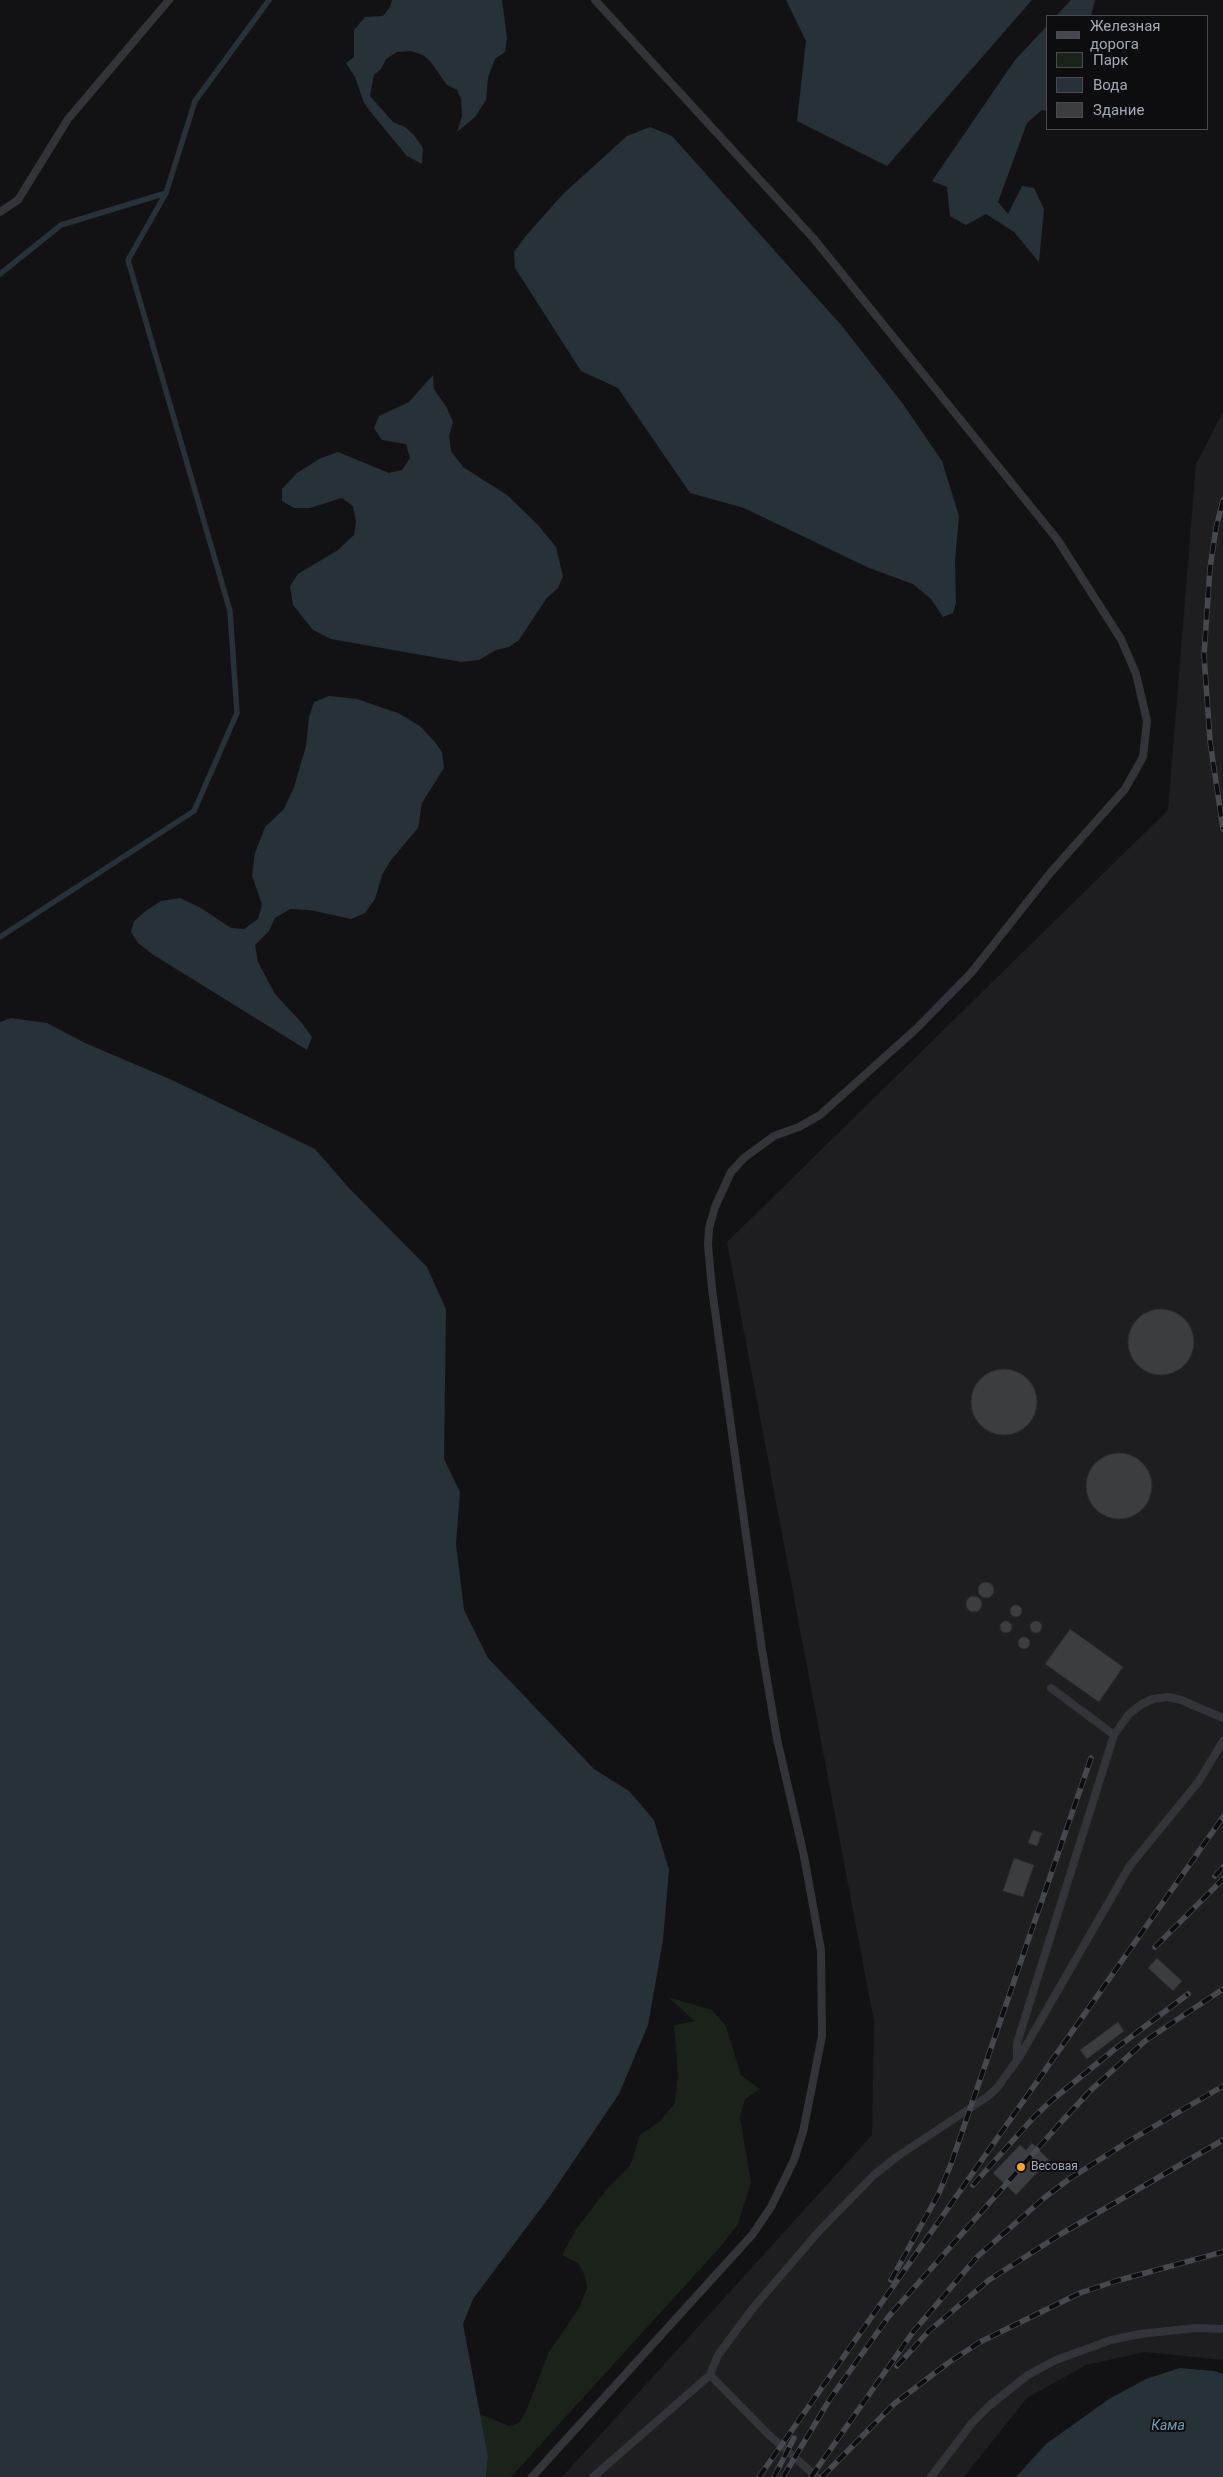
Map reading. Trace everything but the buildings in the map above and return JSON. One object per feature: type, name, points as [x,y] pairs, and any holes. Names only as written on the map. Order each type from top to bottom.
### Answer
[{"type":"lane","points":[[0,212],[18,200],[68,119],[169,0]]},
{"type":"lane","points":[[532,2477],[752,2235],[771,2207],[794,2160],[803,2132],[822,2036],[821,1950],[804,1856],[777,1739],[762,1650],[712,1289],[708,1245],[709,1228],[715,1207],[731,1172],[744,1158],[774,1136],[799,1126],[820,1114],[916,1029],[971,973],[1051,872],[1125,789],[1143,757],[1148,721],[1136,674],[1122,639],[1057,540],[953,408],[814,239],[595,0]]},
{"type":"lane","points":[[1052,1688],[1114,1735]]},
{"type":"lane","points":[[1017,2060],[1017,2043],[1114,1735],[1129,1714],[1153,1699],[1168,1697],[1181,1700],[1223,1718]]},
{"type":"lane","points":[[593,2477],[710,2375],[718,2356],[753,2308],[874,2175],[898,2156],[988,2097],[1017,2060],[1129,1867],[1199,1781],[1223,1741]]},
{"type":"lane","points":[[931,2477],[972,2423],[990,2405],[1028,2375],[1056,2360],[1110,2340],[1140,2334],[1196,2328],[1223,2329]]},
{"type":"lane","points":[[710,2375],[769,2435],[817,2477]]},
{"type":"shaded area","points":[[1223,412],[1223,2360],[1145,2352],[1086,2365],[1027,2398],[964,2477],[562,2477],[872,2135],[874,2022],[727,1242],[1168,810],[1196,464]]},
{"type":"green space","points":[[668,1997],[712,2010],[726,2026],[741,2075],[760,2089],[745,2099],[740,2117],[751,2182],[738,2224],[722,2245],[511,2477],[486,2477],[488,2456],[480,2414],[509,2426],[519,2423],[526,2411],[549,2352],[579,2308],[587,2288],[585,2276],[578,2263],[562,2255],[577,2228],[606,2190],[630,2166],[640,2135],[660,2121],[675,2103],[678,2075],[674,2025],[695,2021]]},
{"type":"water","points":[[392,0],[502,0],[507,38],[505,52],[495,59],[488,78],[486,100],[475,117],[457,132],[462,116],[461,99],[457,90],[447,85],[430,61],[423,55],[411,51],[397,52],[386,59],[381,69],[374,75],[370,96],[393,122],[405,127],[414,135],[423,148],[422,164],[407,156],[373,115],[364,103],[355,77],[346,63],[354,57],[354,30],[365,17],[383,16],[390,7]]},
{"type":"water","points":[[786,0],[1032,0],[887,166],[797,121],[806,41]]},
{"type":"water","points":[[1071,0],[1095,0],[1091,15],[1057,15]]},
{"type":"water","points":[[1046,27],[1046,111],[1042,110],[1027,123],[998,202],[1008,214],[1022,186],[1034,188],[1044,209],[1039,262],[1014,232],[986,214],[966,225],[950,216],[947,187],[932,181],[1015,60]]},
{"type":"water","points":[[650,127],[672,136],[842,326],[903,404],[942,461],[959,516],[955,560],[956,603],[953,613],[943,617],[931,599],[913,584],[869,568],[744,508],[690,493],[618,388],[581,371],[515,268],[514,252],[563,194],[627,136]]},
{"type":"water","points":[[433,375],[434,389],[447,408],[453,422],[449,436],[451,451],[463,467],[507,495],[538,525],[556,547],[563,576],[558,588],[546,599],[519,640],[509,647],[496,650],[479,660],[461,662],[331,639],[313,630],[293,605],[290,586],[298,574],[338,550],[354,535],[356,522],[353,506],[342,498],[310,508],[294,508],[282,501],[282,489],[297,473],[321,458],[338,452],[389,473],[402,470],[410,458],[406,444],[382,440],[374,428],[379,416],[409,402]]},
{"type":"water","points":[[329,696],[357,699],[398,713],[420,726],[442,752],[444,768],[422,803],[418,828],[391,860],[382,875],[375,899],[365,913],[351,919],[310,910],[290,909],[275,918],[269,931],[255,945],[258,962],[275,994],[312,1037],[307,1050],[152,954],[138,943],[131,932],[134,921],[147,910],[161,901],[180,898],[201,908],[231,928],[244,929],[258,919],[262,905],[252,875],[255,853],[265,827],[284,809],[294,787],[306,746],[309,717],[314,702]]},
{"type":"water","points":[[11,1018],[47,1023],[85,1043],[172,1080],[315,1149],[349,1188],[427,1267],[446,1309],[444,1459],[460,1492],[456,1544],[464,1610],[488,1658],[594,1769],[629,1791],[654,1820],[669,1870],[663,1940],[648,2025],[619,2094],[550,2196],[473,2299],[463,2324],[488,2456],[486,2477],[0,2477],[0,1022]]},
{"type":"water","name":"Кама","points":[[1180,2368],[1214,2371],[1223,2374],[1223,2477],[1016,2477],[1046,2444],[1109,2399],[1146,2379]]},
{"type":"waterway","points":[[0,937],[194,811],[237,713],[230,611],[128,260],[166,193],[195,101],[269,0]]},
{"type":"waterway","points":[[0,274],[61,225],[166,193]]},
{"type":"railway","points":[[1223,500],[1216,528],[1210,568],[1204,655],[1210,741],[1223,829]]},
{"type":"railway","points":[[891,2280],[939,2193],[951,2164],[1091,1758]]},
{"type":"railway","points":[[759,2477],[1223,1817]]},
{"type":"railway","points":[[1215,1876],[1223,1867]]},
{"type":"railway","points":[[1155,1947],[1223,1879]]},
{"type":"railway","points":[[783,2477],[830,2399],[889,2316],[1063,2120],[1091,2090],[1145,2041],[1223,1989]]},
{"type":"railway","points":[[973,2185],[1034,2117],[1052,2100],[1188,1994]]},
{"type":"railway","points":[[811,2477],[913,2332],[977,2257],[1044,2198],[1069,2179],[1129,2141],[1223,2086]]},
{"type":"railway","points":[[897,2366],[929,2331],[989,2280],[1061,2234],[1223,2140]]},
{"type":"railway","points":[[822,2477],[894,2404],[948,2363],[980,2342],[1080,2293],[1116,2281],[1223,2252]]},
{"type":"railway","points":[[774,2477],[794,2438]]},
{"type":"place","name":"Весовая","points":[[1021,2167]]}]
